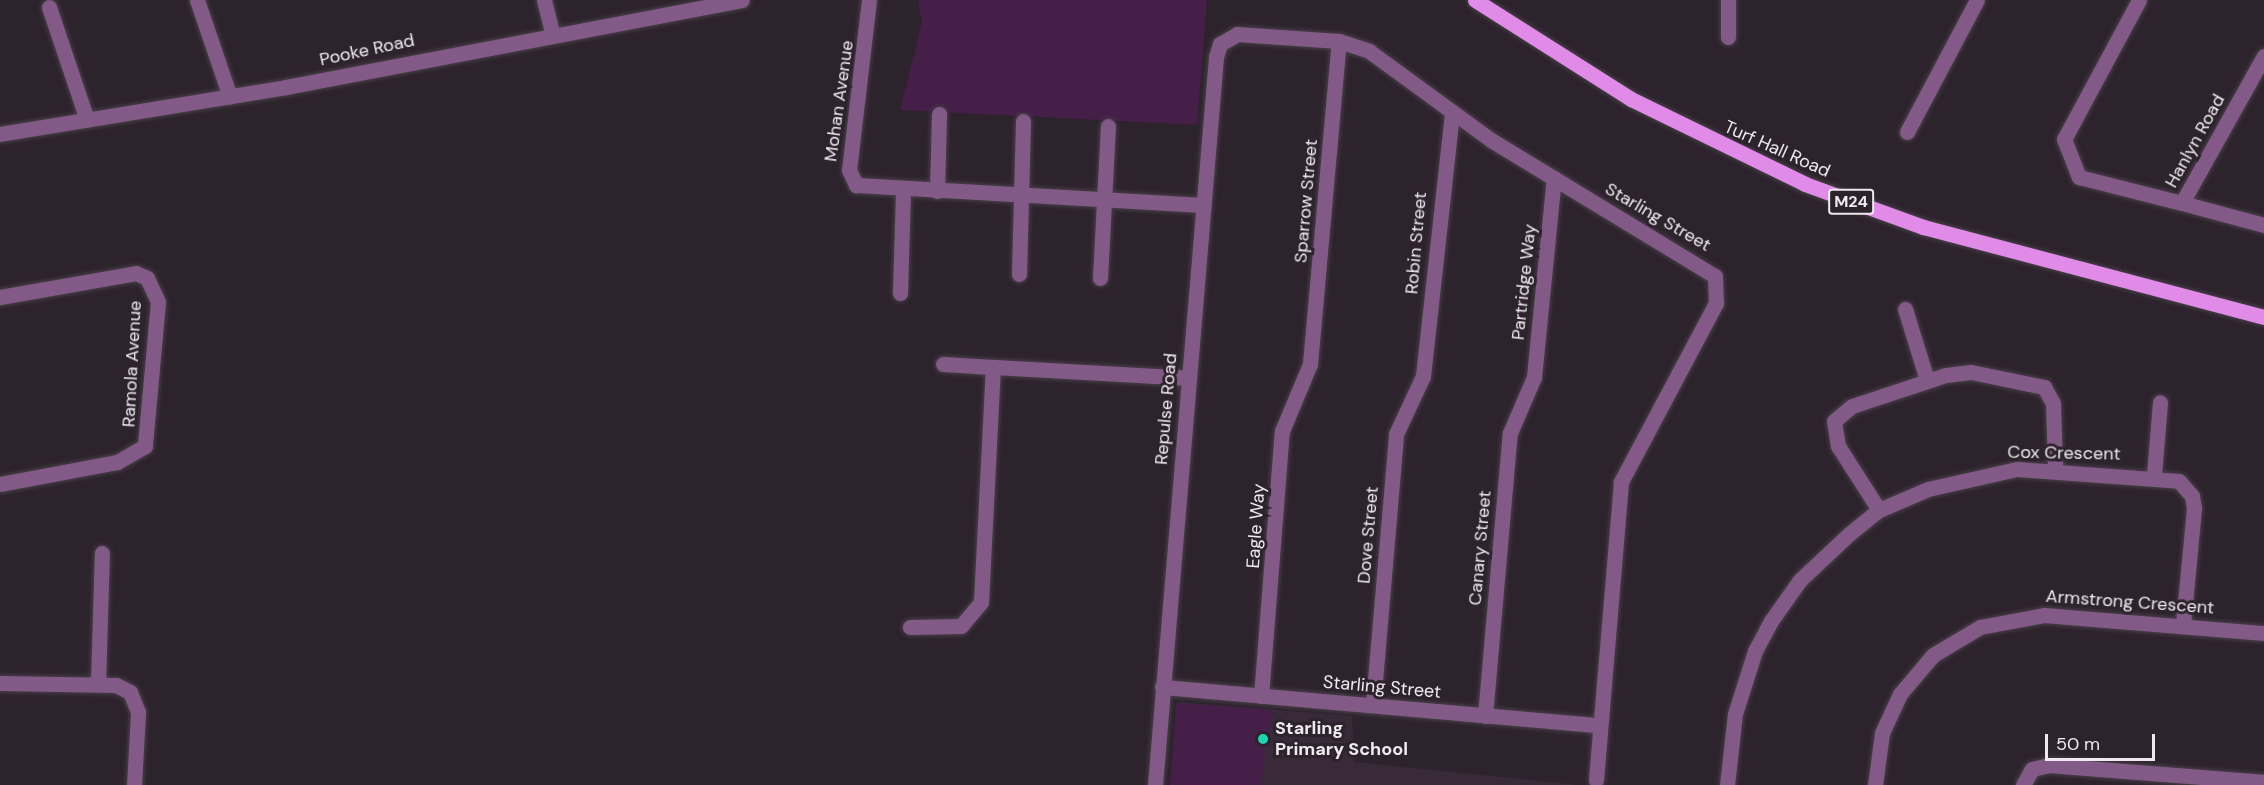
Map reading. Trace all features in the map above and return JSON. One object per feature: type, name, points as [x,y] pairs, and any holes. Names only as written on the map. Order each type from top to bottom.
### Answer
[{"type":"main road","name":"Turf Hall Road","points":[[1475,0],[1631,99],[1805,184],[1923,227],[2264,317]]},
{"type":"street","points":[[197,0],[230,97]]},
{"type":"street","points":[[544,0],[552,33]]},
{"type":"street","name":"Pooke Road","points":[[0,134],[230,97],[552,33],[742,0]]},
{"type":"street","name":"Mohan Avenue","points":[[869,0],[850,176],[862,188],[1203,205]]},
{"type":"street","points":[[1728,0],[1728,37]]},
{"type":"street","points":[[1907,132],[1977,0]]},
{"type":"street","points":[[2139,0],[2064,139],[2079,177],[2182,203]]},
{"type":"street","points":[[49,8],[87,120]]},
{"type":"street","name":"Starling Street","points":[[1224,39],[1237,34],[1339,41],[1370,51],[1452,115],[1708,268],[1718,291],[1621,482],[1596,780]]},
{"type":"street","name":"Repulse Road","points":[[1155,785],[1216,57],[1224,39]]},
{"type":"street","name":"Sparrow Street","points":[[1310,364],[1339,41]]},
{"type":"street","name":"Hanlyn Road","points":[[2264,56],[2182,203],[2264,225]]},
{"type":"street","points":[[937,191],[939,114]]},
{"type":"street","name":"Robin Street","points":[[1423,376],[1452,115]]},
{"type":"street","points":[[1019,274],[1023,121]]},
{"type":"street","points":[[1100,278],[1108,126]]},
{"type":"street","name":"Partridge Way","points":[[1532,390],[1554,178]]},
{"type":"street","points":[[900,293],[903,189]]},
{"type":"street","name":"Ramola Avenue","points":[[0,297],[136,273],[147,278],[158,302],[145,446],[117,462],[0,484]]},
{"type":"street","points":[[1905,309],[1927,380]]},
{"type":"street","points":[[943,364],[1189,378]]},
{"type":"street","name":"Eagle Way","points":[[1261,696],[1282,431],[1310,364]]},
{"type":"street","points":[[910,627],[961,626],[981,602],[993,367]]},
{"type":"street","points":[[1879,510],[1838,446],[1834,421],[1852,406],[1927,380],[1962,371],[2044,387],[2054,403],[2055,468]]},
{"type":"street","name":"Dove Street","points":[[1372,704],[1398,418],[1423,376]]},
{"type":"street","name":"Canary Street","points":[[1485,716],[1510,433],[1532,390]]},
{"type":"street","points":[[2154,475],[2160,402]]},
{"type":"street","name":"Cox Crescent","points":[[1727,785],[1735,714],[1755,651],[1800,580],[1879,510],[1974,476],[2055,468],[2154,475],[2179,481],[2192,496],[2183,625]]},
{"type":"street","points":[[98,684],[102,553]]},
{"type":"street","name":"Armstrong Crescent","points":[[1875,785],[1882,733],[1900,694],[1952,641],[1980,627],[2025,616],[2183,625],[2264,633]]},
{"type":"street","points":[[0,683],[116,685],[136,702],[134,785]]},
{"type":"street","name":"Starling Street","points":[[1162,687],[1599,725]]},
{"type":"street","points":[[2023,785],[2032,769],[2049,765],[2264,782]]},
{"type":"shaded area","points":[[918,0],[1207,0],[1197,125],[900,110],[922,22]]},
{"type":"shaded area","name":"Starling Primary School","points":[[1178,702],[1352,716],[1354,762],[1579,785],[1170,785]]},
{"type":"shaded area","points":[[1176,703],[1272,710],[1261,785],[1170,785]]},
{"type":"place","name":"Starling Primary School","points":[[1263,739]]}]
